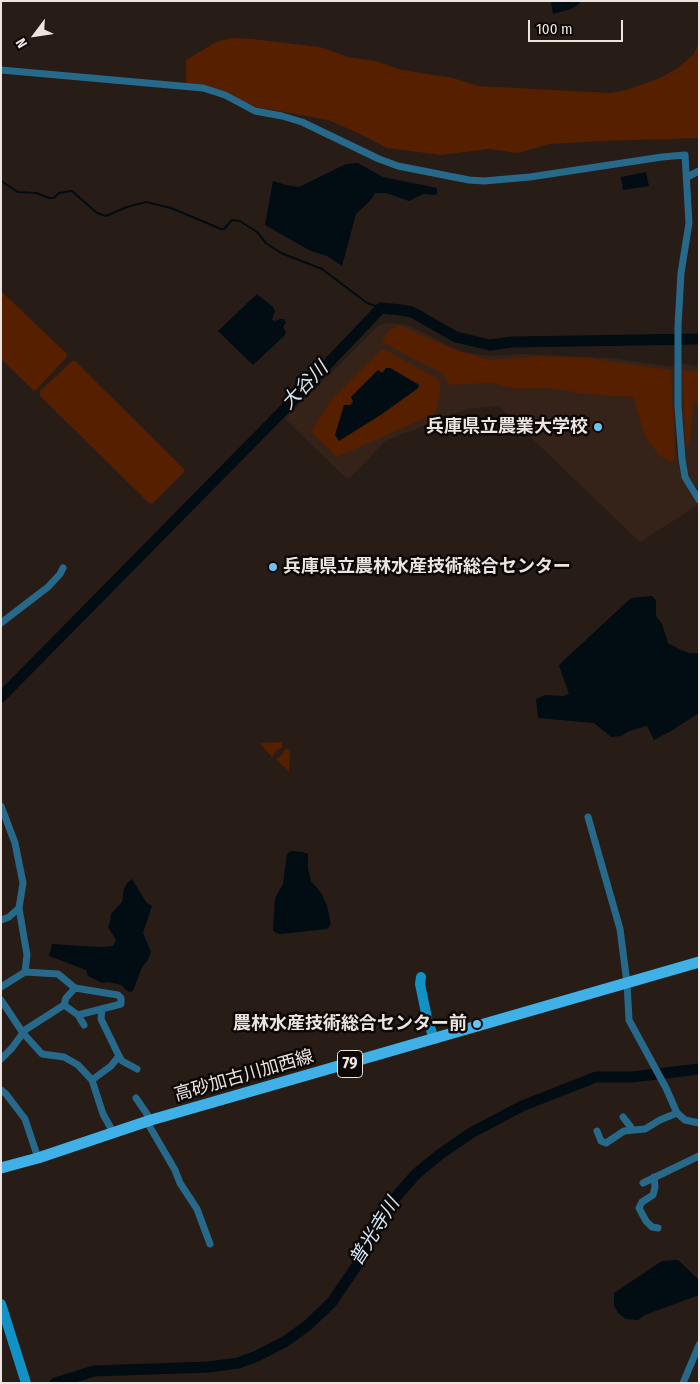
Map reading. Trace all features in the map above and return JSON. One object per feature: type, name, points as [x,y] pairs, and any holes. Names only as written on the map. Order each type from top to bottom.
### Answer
[{"type":"main road","name":"高砂加古川加西線","points":[[1,1168],[38,1158],[149,1121],[699,962]]},
{"type":"main road","points":[[421,977],[420,984],[427,1018],[434,1039]]},
{"type":"main road","points":[[1,1304],[26,1381]]},
{"type":"street","points":[[1,70],[203,88],[225,95],[255,110],[302,122],[379,159],[398,166],[469,180],[484,181],[530,177],[685,155],[689,223],[681,273],[678,328],[678,406],[685,477],[699,500]]},
{"type":"street","points":[[687,177],[699,171]]},
{"type":"street","points":[[689,223],[699,222]]},
{"type":"street","points":[[1,623],[48,587],[64,568]]},
{"type":"street","points":[[1,806],[15,843],[23,883],[19,908],[27,956],[25,972]]},
{"type":"street","points":[[588,817],[620,929],[627,983],[629,1020],[677,1113],[685,1120],[699,1123]]},
{"type":"street","points":[[1,920],[9,917],[19,908]]},
{"type":"street","points":[[1,987],[25,972],[58,974],[75,988],[118,995],[121,998],[121,1004],[78,1015]]},
{"type":"street","points":[[1,1059],[25,1030],[64,1005],[66,998],[75,988]]},
{"type":"street","points":[[1,1000],[23,1033],[42,1054],[64,1057],[78,1065],[92,1080],[103,1114],[113,1132]]},
{"type":"street","points":[[64,1005],[78,1015],[84,1025]]},
{"type":"street","points":[[102,1009],[101,1019],[119,1056],[122,1061],[137,1069]]},
{"type":"street","points":[[92,1080],[111,1066],[119,1056]]},
{"type":"street","points":[[1,1090],[25,1119],[38,1158]]},
{"type":"street","points":[[136,1098],[175,1170],[180,1183],[197,1209],[210,1244]]},
{"type":"street","points":[[597,1131],[601,1141],[606,1143],[624,1131],[645,1129],[677,1113]]},
{"type":"street","points":[[623,1117],[633,1130]]},
{"type":"street","points":[[642,1184],[699,1156]]},
{"type":"street","points":[[654,1177],[655,1186],[653,1194],[642,1202],[639,1208],[646,1221],[658,1228]]},
{"type":"street","points":[[683,1383],[699,1345]]},
{"type":"shaded area","points":[[555,1],[580,2],[571,9],[553,14],[551,3]]},
{"type":"shaded area","points":[[230,38],[320,47],[348,57],[375,61],[402,70],[453,78],[478,86],[611,93],[658,79],[678,68],[694,54],[699,42],[699,138],[549,144],[518,153],[489,149],[441,155],[387,148],[328,120],[256,107],[227,95],[186,84],[186,60],[214,43]]},
{"type":"shaded area","points":[[358,163],[383,177],[437,188],[437,194],[423,194],[409,201],[386,193],[375,193],[370,201],[356,214],[342,266],[327,256],[311,251],[265,225],[273,181],[299,187],[346,164]]},
{"type":"shaded area","points":[[646,172],[649,186],[623,190],[621,177]]},
{"type":"shaded area","points":[[1,291],[67,354],[66,358],[36,390],[33,390],[1,359]]},
{"type":"shaded area","points":[[257,294],[273,307],[275,311],[272,320],[284,319],[286,323],[283,327],[286,332],[253,365],[218,331]]},
{"type":"shaded area","name":"兵庫県立農業大学校","points":[[389,323],[409,325],[461,352],[488,356],[520,354],[610,358],[675,367],[676,448],[681,476],[698,505],[640,542],[498,406],[467,409],[385,441],[350,478],[346,478],[285,419],[379,325]]},
{"type":"shaded area","points":[[399,325],[450,348],[490,360],[541,356],[587,358],[671,370],[675,457],[672,463],[660,456],[645,436],[633,397],[587,394],[548,388],[517,389],[491,383],[449,385],[444,375],[440,372],[382,342],[389,330]]},
{"type":"shaded area","points":[[384,349],[438,379],[441,387],[436,413],[337,457],[311,432],[331,400]],"holes":[[[387,368],[391,368],[420,385],[419,388],[382,414],[339,440],[345,405],[351,405],[353,402],[352,397],[379,370],[383,373]]]},
{"type":"shaded area","points":[[72,361],[75,361],[184,469],[184,472],[153,503],[150,504],[40,396],[40,391]]},
{"type":"shaded area","points":[[682,363],[694,366],[699,364],[699,491],[687,473],[683,443],[678,367]]},
{"type":"shaded area","points":[[386,368],[390,368],[419,385],[418,388],[382,414],[339,441],[335,435],[344,405],[350,405],[353,402],[351,397],[378,370],[382,373]]},
{"type":"shaded area","points":[[682,370],[699,370],[699,402],[694,403],[689,444],[686,446]]},
{"type":"shaded area","points":[[652,596],[656,600],[656,616],[662,624],[668,643],[689,653],[699,653],[699,713],[654,740],[647,726],[629,731],[621,736],[611,737],[594,723],[538,718],[536,699],[545,695],[563,696],[569,694],[559,666],[561,663],[631,598]]},
{"type":"shaded area","points":[[282,742],[283,747],[276,751],[272,757],[261,745],[262,743]]},
{"type":"shaded area","points":[[286,748],[290,752],[289,772],[276,759],[281,756]]},
{"type":"shaded area","points":[[291,851],[308,854],[308,868],[311,881],[322,894],[327,906],[331,924],[327,929],[281,934],[273,930],[275,898],[283,884],[287,854]]},
{"type":"shaded area","points":[[132,879],[146,902],[152,906],[143,933],[151,952],[148,960],[142,967],[133,991],[129,992],[121,985],[109,982],[102,983],[88,976],[86,970],[49,956],[52,944],[113,946],[116,940],[108,927],[111,914],[122,902],[124,889]]},
{"type":"shaded area","points":[[678,1260],[699,1280],[699,1295],[645,1315],[638,1320],[626,1319],[618,1313],[614,1306],[614,1293],[662,1261]]},
{"type":"waterway","points":[[1,181],[18,192],[36,193],[49,198],[54,198],[59,193],[72,191],[97,213],[106,216],[127,207],[146,202],[171,208],[221,229],[224,229],[232,220],[240,221],[257,232],[266,243],[281,253],[322,269],[367,303],[381,308]]},
{"type":"waterway","name":"大谷川","points":[[1,697],[274,420],[381,308],[412,312],[456,337],[490,345],[512,342],[699,339]]},
{"type":"waterway","name":"普光寺川","points":[[55,1383],[94,1371],[209,1367],[238,1363],[257,1356],[286,1341],[308,1325],[332,1302],[357,1265],[385,1211],[401,1191],[416,1174],[471,1133],[522,1106],[596,1077],[632,1077],[699,1069]]},
{"type":"place","name":"兵庫県立農業大学校","points":[[598,427]]},
{"type":"place","name":"兵庫県立農林水産技術総合センター","points":[[273,567]]},
{"type":"place","name":"農林水産技術総合センター前","points":[[477,1024]]}]
